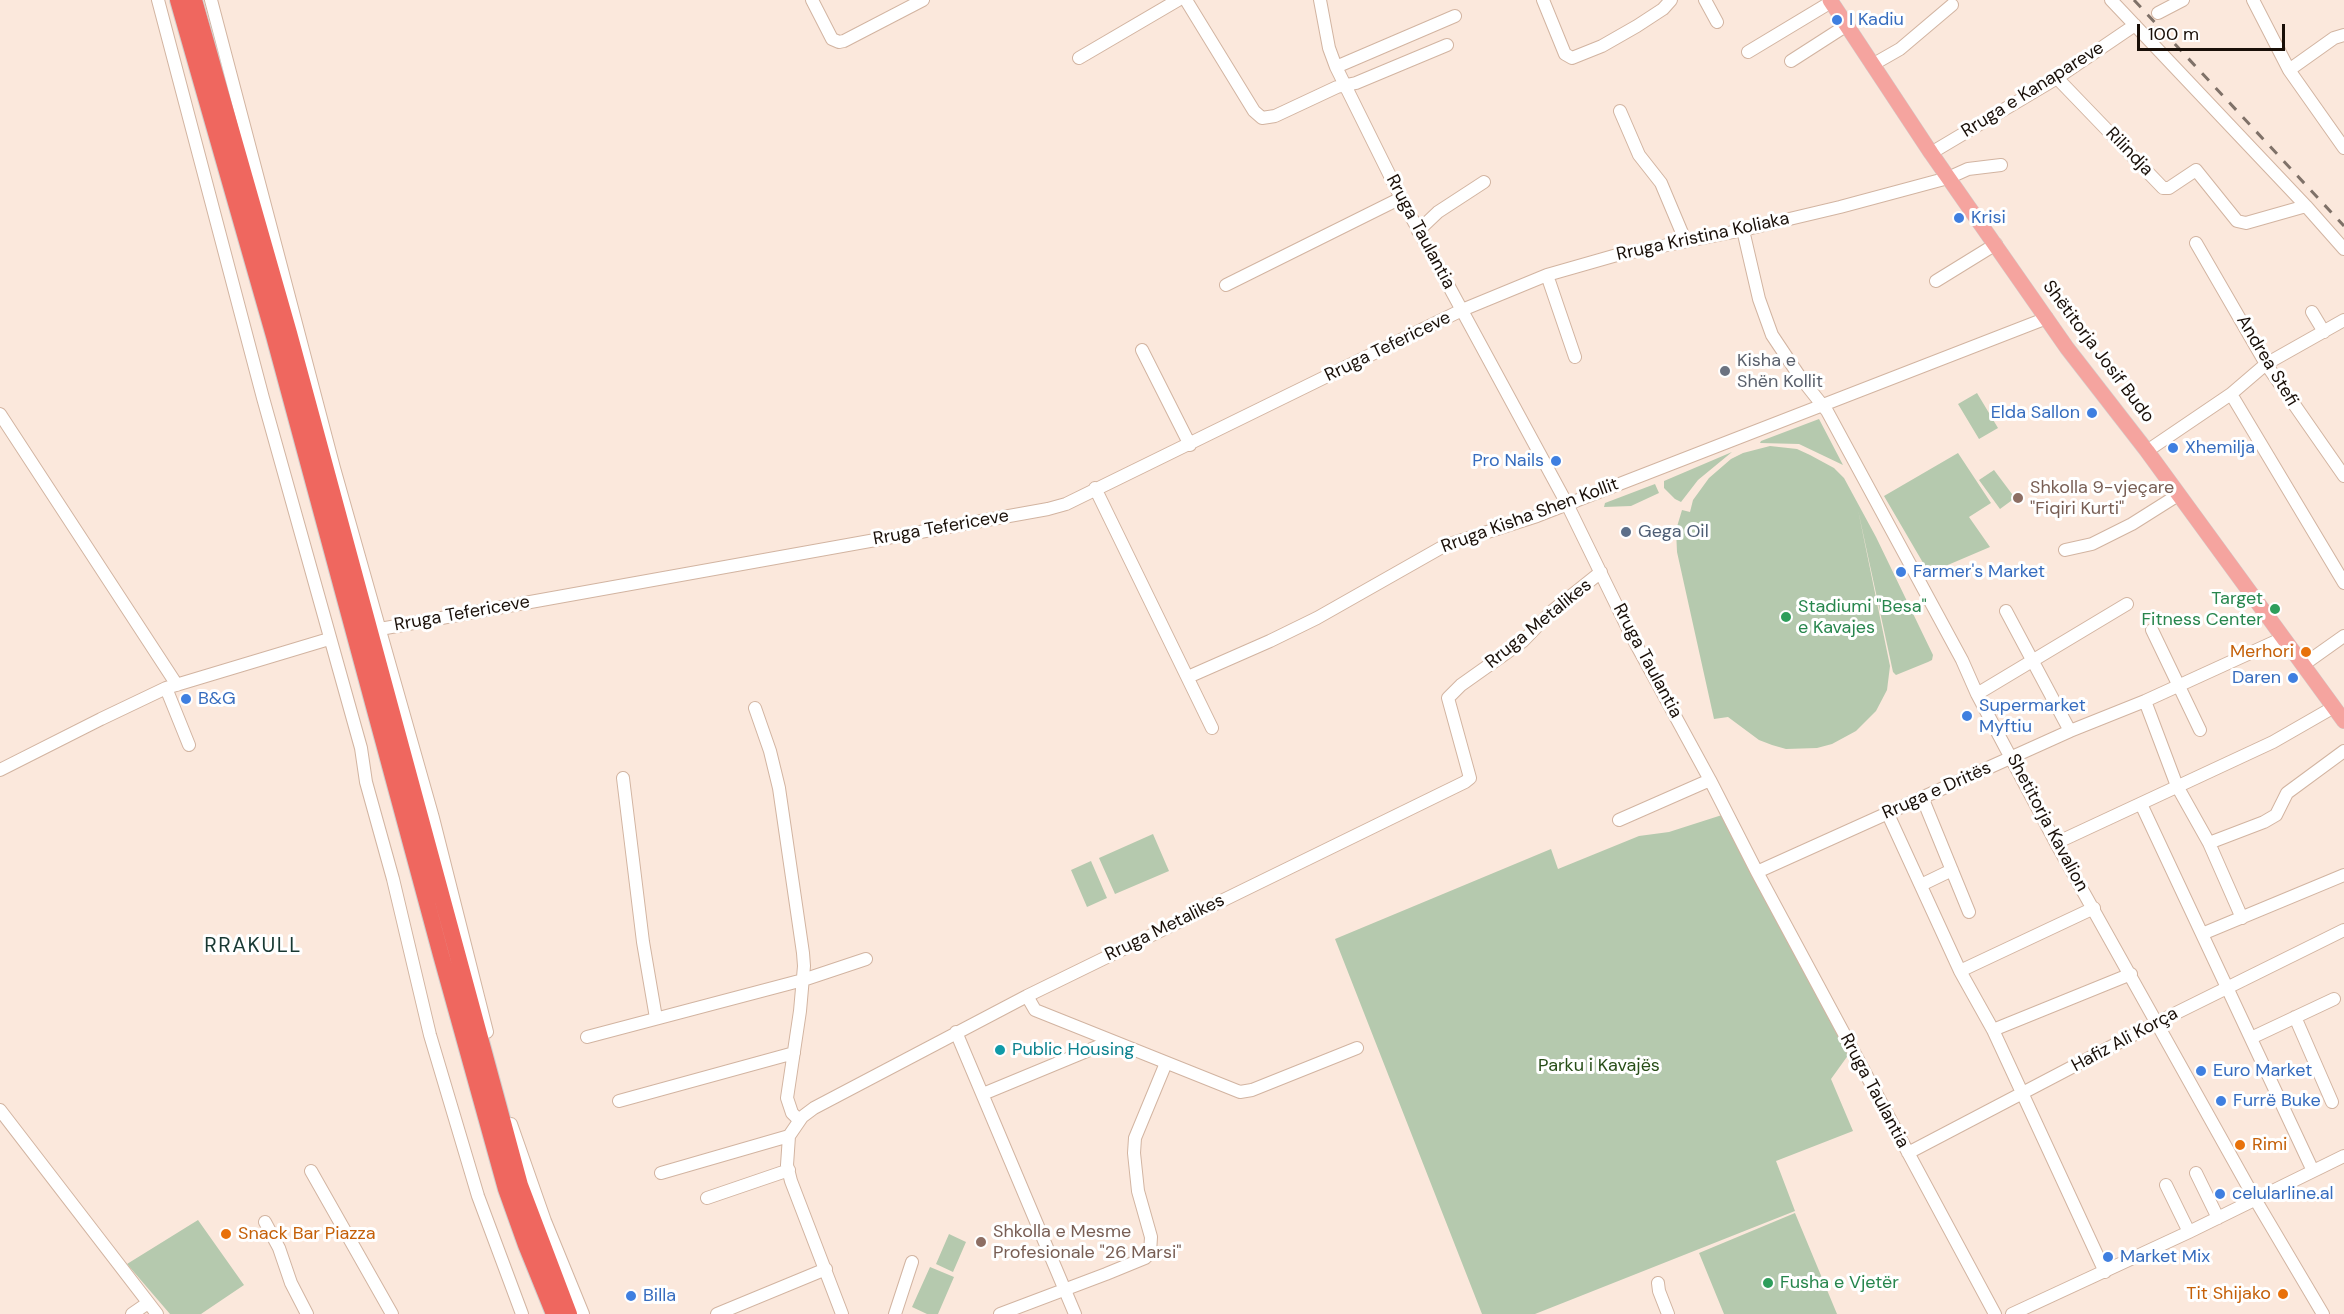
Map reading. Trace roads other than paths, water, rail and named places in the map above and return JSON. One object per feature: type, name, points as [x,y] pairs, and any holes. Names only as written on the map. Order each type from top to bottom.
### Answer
[{"type":"highway","points":[[178,0],[274,336],[506,1189],[554,1314]]},
{"type":"highway","points":[[194,0],[289,333],[520,1185],[569,1314]]},
{"type":"highway","points":[[333,465],[331,472],[344,521],[342,534]]},
{"type":"main road","name":"Shëtitorja Josif Budo","points":[[1831,1],[1948,178],[2067,348],[2147,451],[2344,721]]},
{"type":"street","points":[[158,0],[329,639],[361,748],[366,782],[456,1129],[500,1259],[522,1314]]},
{"type":"street","points":[[212,0],[333,465],[433,818],[511,1125],[545,1221],[583,1314]]},
{"type":"street","points":[[812,0],[832,39],[839,42],[923,0]]},
{"type":"street","points":[[1078,58],[1178,0]]},
{"type":"street","points":[[1186,0],[1254,111],[1262,118],[1275,116],[1337,87],[1356,83],[1447,45]]},
{"type":"street","name":"Rruga Taulantia","points":[[1320,0],[1329,48],[1336,67],[1401,198],[1567,504],[1631,635],[1710,780],[1756,872],[1995,1314]]},
{"type":"street","points":[[1543,0],[1565,54],[1572,58],[1602,46],[1637,26],[1664,9],[1671,0]]},
{"type":"street","points":[[1705,0],[1717,22]]},
{"type":"street","points":[[2111,0],[2344,248]]},
{"type":"street","points":[[2158,13],[2183,0]]},
{"type":"street","points":[[2253,0],[2289,70],[2344,148]]},
{"type":"street","points":[[1748,52],[1831,1]]},
{"type":"street","points":[[1872,65],[1900,49],[1952,5]]},
{"type":"street","points":[[1336,67],[1455,16]]},
{"type":"street","name":"Rruga e Kanapareve","points":[[1931,153],[2057,78],[2135,25]]},
{"type":"street","points":[[1791,61],[1847,26]]},
{"type":"street","points":[[2289,70],[2334,38],[2344,35]]},
{"type":"street","name":"Rilindja","points":[[2057,78],[2163,188],[2169,188],[2196,170],[2237,221],[2246,223],[2306,206]]},
{"type":"street","points":[[1620,111],[1639,155],[1661,183],[1684,240]]},
{"type":"street","name":"Rruga Kristina Koliaka","points":[[1462,310],[1547,275],[1617,255],[1743,230],[1948,178],[1968,169],[2001,165]]},
{"type":"street","points":[[1418,231],[1438,212],[1484,182]]},
{"type":"street","points":[[1226,285],[1401,198]]},
{"type":"street","name":"Shetitorja Kavalion","points":[[1743,230],[1759,299],[1772,335],[1800,377],[1823,405],[1962,660],[1977,694],[2013,758],[2056,843],[2255,1199],[2323,1314]]},
{"type":"street","name":"Andrea Stefi","points":[[2196,243],[2266,364],[2344,476]]},
{"type":"street","points":[[1936,281],[1996,244]]},
{"type":"street","points":[[1547,275],[1575,357]]},
{"type":"street","name":"Rruga Tefericeve","points":[[380,629],[1048,509],[1083,497],[1095,488],[1190,445],[1462,310]]},
{"type":"street","points":[[2312,312],[2324,332]]},
{"type":"street","name":"Rruga Kisha Shen Kollit","points":[[1188,677],[1261,646],[1317,618],[1444,546],[1567,504],[2047,318]]},
{"type":"street","points":[[2147,451],[2231,394],[2266,364],[2344,320]]},
{"type":"street","points":[[1142,350],[1190,445]]},
{"type":"street","points":[[2231,394],[2344,583]]},
{"type":"street","points":[[0,414],[172,686],[189,745]]},
{"type":"street","points":[[1095,488],[1212,728]]},
{"type":"street","points":[[2065,550],[2092,544],[2132,524],[2178,495]]},
{"type":"street","name":"Rruga Metalikes","points":[[789,1136],[799,1120],[814,1108],[956,1032],[1465,782],[1470,778],[1448,699],[1461,685],[1523,641],[1551,612],[1601,573]]},
{"type":"street","points":[[1977,694],[2127,604]]},
{"type":"street","points":[[2006,611],[2070,731]]},
{"type":"street","points":[[2152,630],[2200,730]]},
{"type":"street","points":[[2303,665],[2344,636]]},
{"type":"street","name":"Rruga e Dritës","points":[[1756,872],[2283,638]]},
{"type":"street","points":[[0,770],[100,719],[172,686],[329,639]]},
{"type":"street","points":[[2145,700],[2177,786],[2209,843],[2242,918]]},
{"type":"street","points":[[2056,843],[2273,742],[2334,707]]},
{"type":"street","points":[[755,708],[770,751],[779,788],[802,953],[803,980],[787,1098],[792,1113],[799,1120]]},
{"type":"street","points":[[2209,843],[2276,815],[2287,793],[2344,751]]},
{"type":"street","points":[[623,778],[643,942],[656,1018]]},
{"type":"street","points":[[1619,820],[1710,780]]},
{"type":"street","points":[[1922,797],[1969,912]]},
{"type":"street","points":[[2141,804],[2313,1171]]},
{"type":"street","points":[[1887,812],[1960,971],[1993,1030],[2105,1272]]},
{"type":"street","points":[[1921,885],[1952,870]]},
{"type":"street","points":[[2202,934],[2344,875]]},
{"type":"street","points":[[1960,971],[2094,908]]},
{"type":"street","name":"Hafiz Ali Korça","points":[[1908,1153],[2226,987],[2344,930]]},
{"type":"street","points":[[587,1037],[803,980],[866,959]]},
{"type":"street","points":[[1993,1030],[2131,974]]},
{"type":"street","points":[[1027,996],[1035,1011],[1233,1090],[1245,1092],[1357,1048]]},
{"type":"street","points":[[2251,1038],[2334,999]]},
{"type":"street","points":[[2295,1017],[2332,1102]]},
{"type":"street","points":[[956,1032],[1075,1314]]},
{"type":"street","points":[[983,1094],[1111,1041]]},
{"type":"street","points":[[619,1101],[794,1053]]},
{"type":"street","points":[[1000,1314],[1145,1258],[1150,1253],[1151,1237],[1138,1191],[1134,1153],[1135,1138],[1166,1063]]},
{"type":"street","points":[[0,1110],[157,1314]]},
{"type":"street","points":[[662,1173],[789,1136],[787,1149],[789,1170],[842,1314]]},
{"type":"street","points":[[2012,1314],[2105,1272],[2344,1156]]},
{"type":"street","points":[[708,1198],[789,1170]]},
{"type":"street","points":[[311,1171],[392,1314]]},
{"type":"street","points":[[2196,1173],[2218,1218]]},
{"type":"street","points":[[2166,1185],[2189,1232]]},
{"type":"street","points":[[265,1222],[279,1248],[291,1283],[307,1314]]},
{"type":"street","points":[[895,1314],[912,1262]]},
{"type":"street","points":[[717,1314],[826,1269]]},
{"type":"street","points":[[1658,1283],[1668,1314]]},
{"type":"street","points":[[132,1314],[148,1303]]},
{"type":"railway","points":[[2134,0],[2344,226]]},
{"type":"place","name":"I Kadiu","points":[[1837,20]]},
{"type":"place","name":"Krisi","points":[[1959,218]]},
{"type":"place","name":"Kisha e Shën Kollit","points":[[1725,371]]},
{"type":"place","name":"Elda Sallon","points":[[2092,413]]},
{"type":"place","name":"Xhemilja","points":[[2173,448]]},
{"type":"place","name":"Pro Nails","points":[[1556,461]]},
{"type":"place","name":"Shkolla 9-vjeçare \"Fiqiri Kurti\"","points":[[2018,498]]},
{"type":"place","name":"Gega Oil","points":[[1626,532]]},
{"type":"place","name":"Farmer's Market","points":[[1901,572]]},
{"type":"place","name":"Target Fitness Center","points":[[2275,609]]},
{"type":"place","name":"Stadiumi \"Besa\" e Kavajes","points":[[1786,617]]},
{"type":"place","name":"Merhori","points":[[2306,652]]},
{"type":"place","name":"Daren","points":[[2293,678]]},
{"type":"place","name":"B&G","points":[[186,699]]},
{"type":"place","name":"Supermarket Myftiu","points":[[1967,716]]},
{"type":"place","name":"Public Housing","points":[[1000,1050]]},
{"type":"place","name":"Euro Market","points":[[2201,1071]]},
{"type":"place","name":"Furrë Buke","points":[[2221,1101]]},
{"type":"place","name":"Rimi","points":[[2240,1145]]},
{"type":"place","name":"celularline.al","points":[[2220,1194]]},
{"type":"place","name":"Snack Bar Piazza","points":[[226,1234]]},
{"type":"place","name":"Shkolla e Mesme Profesionale \"26 Marsi\"","points":[[981,1242]]},
{"type":"place","name":"Market Mix","points":[[2108,1257]]},
{"type":"place","name":"Fusha e Vjetër","points":[[1768,1283]]},
{"type":"place","name":"Tit Shijako","points":[[2283,1294]]},
{"type":"place","name":"Billa","points":[[631,1296]]},
{"type":"district","name":"RRAKULL","points":[[253,946]]},
{"type":"park label","name":"Parku i Kavajës","points":[[1599,1066]]}]
